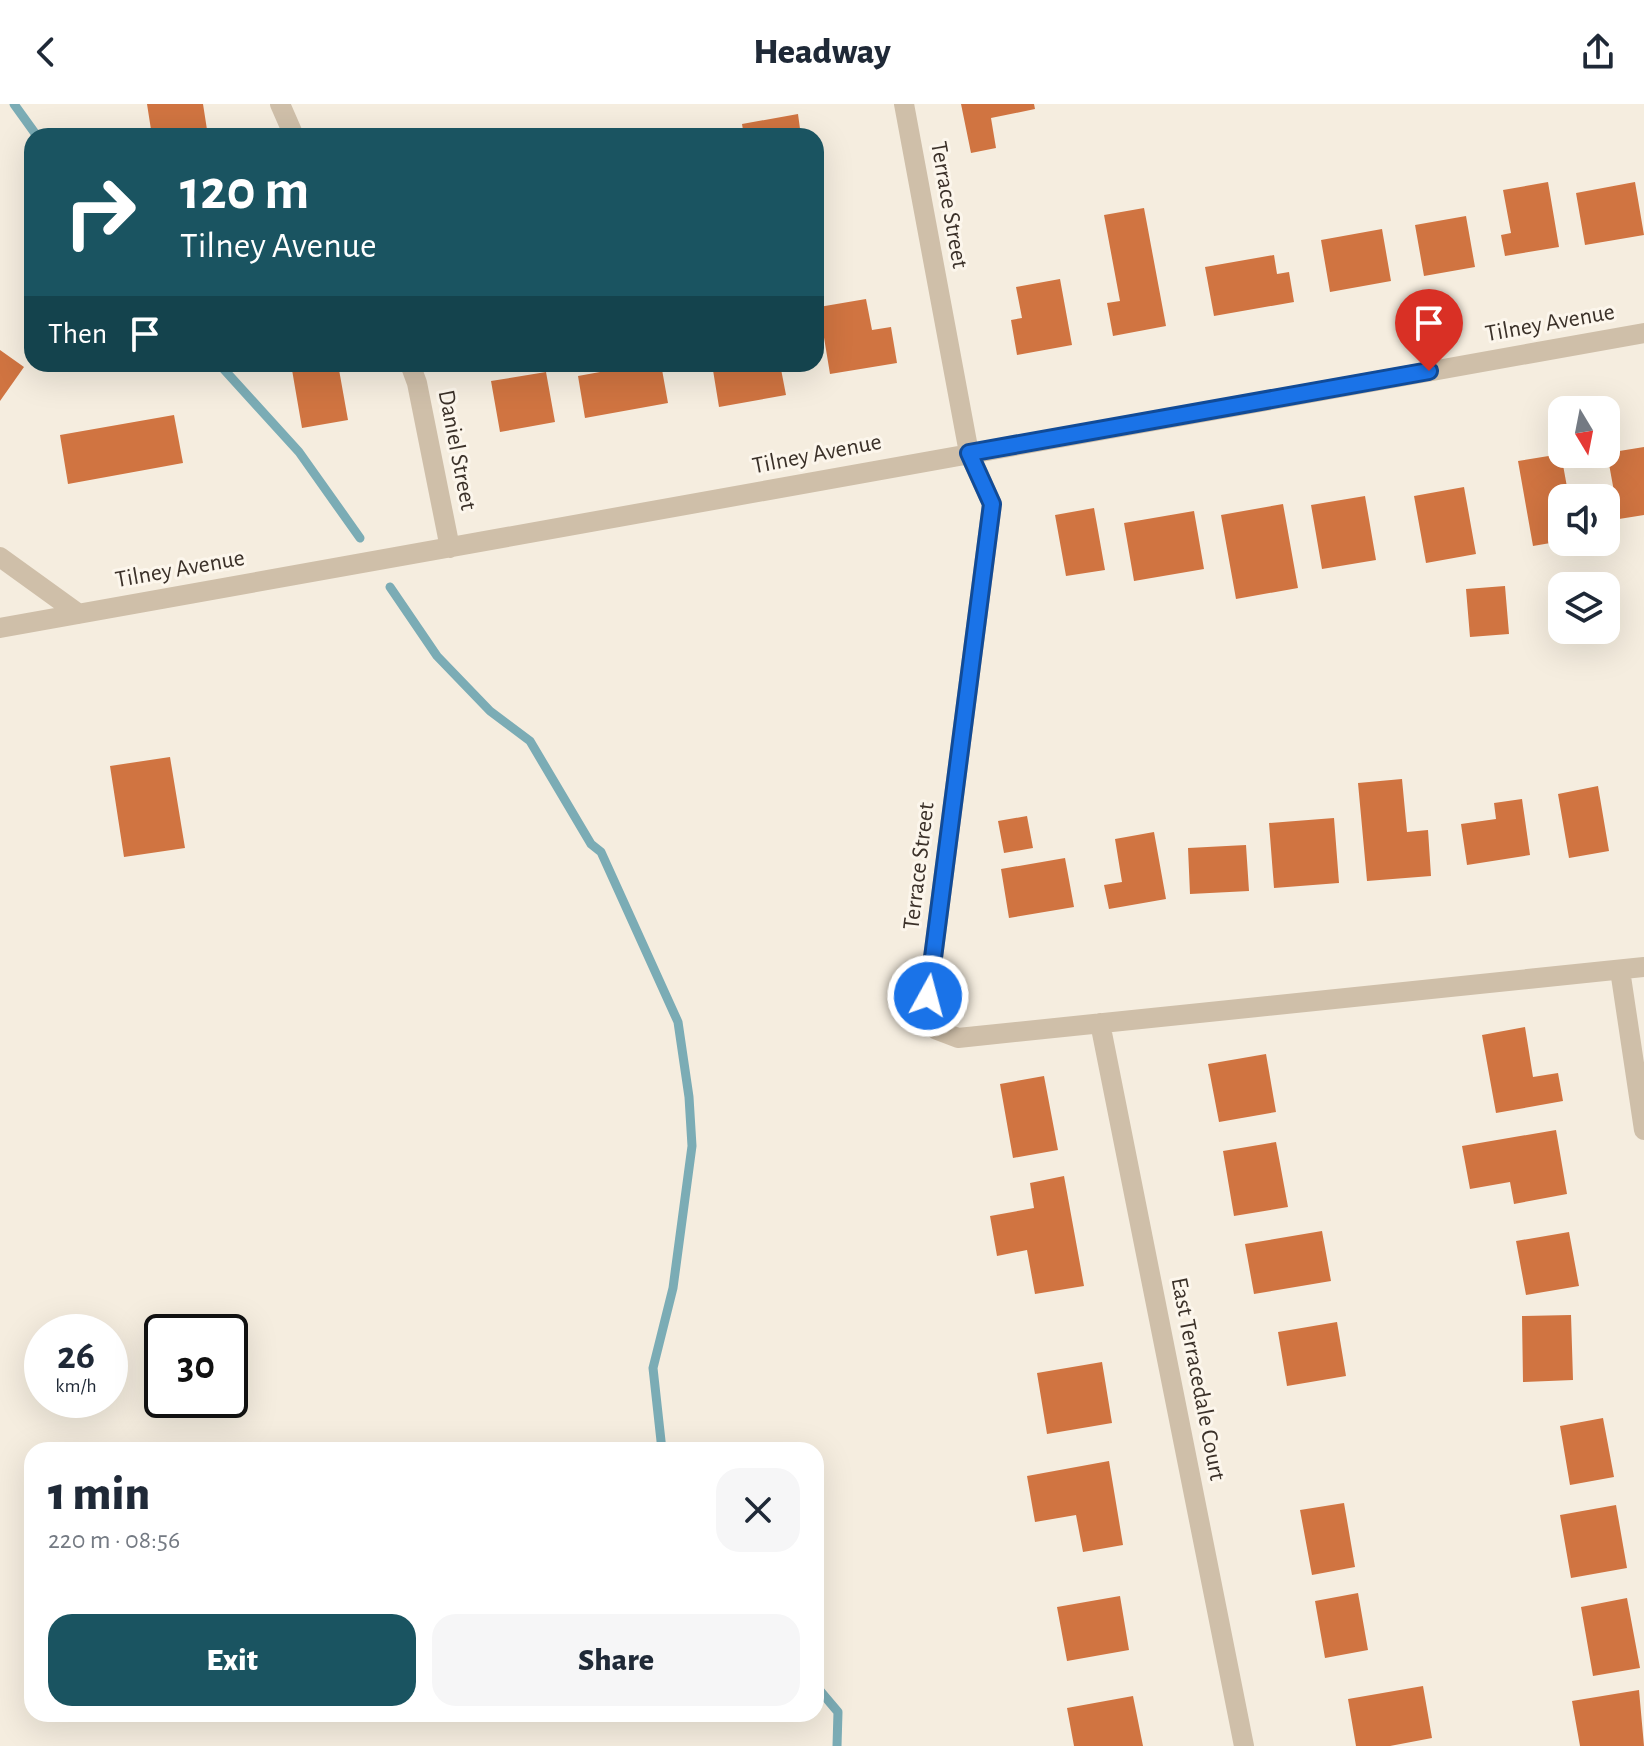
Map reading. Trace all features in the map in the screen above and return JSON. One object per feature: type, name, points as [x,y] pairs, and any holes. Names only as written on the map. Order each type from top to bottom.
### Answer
[{"type":"street","points":[[280,104],[290,128]]},
{"type":"street","name":"Terrace Street","points":[[904,104],[969,453],[992,504],[928,996],[937,1030],[958,1038],[1644,967]]},
{"type":"street","name":"Tilney Avenue","points":[[0,628],[1644,333]]},
{"type":"street","name":"Daniel Street","points":[[413,372],[450,548]]},
{"type":"street","points":[[0,557],[79,614]]},
{"type":"street","points":[[1620,970],[1644,1130]]},
{"type":"street","name":"East Terracedale Court","points":[[1100,1023],[1244,1746]]},
{"type":"building","points":[[147,104],[203,104],[207,128],[151,128]]},
{"type":"building","points":[[961,104],[1034,104],[1035,109],[991,118],[996,148],[971,153]]},
{"type":"building","points":[[798,114],[800,128],[743,128],[742,124]]},
{"type":"building","points":[[1548,182],[1559,247],[1505,256],[1501,235],[1511,233],[1503,190]]},
{"type":"building","points":[[1635,182],[1644,235],[1585,245],[1576,193]]},
{"type":"building","points":[[1144,208],[1166,326],[1113,336],[1107,303],[1120,301],[1104,215]]},
{"type":"building","points":[[1466,216],[1475,267],[1424,276],[1415,225]]},
{"type":"building","points":[[1382,229],[1391,281],[1330,292],[1321,240]]},
{"type":"building","points":[[1274,255],[1277,274],[1289,272],[1294,302],[1214,316],[1205,267]]},
{"type":"building","points":[[1060,279],[1072,345],[1017,355],[1011,320],[1022,318],[1016,287]]},
{"type":"building","points":[[866,299],[872,330],[891,327],[897,363],[830,374],[824,337],[824,306]]},
{"type":"building","points":[[0,350],[24,367],[0,401]]},
{"type":"building","points":[[292,372],[339,372],[348,420],[302,428]]},
{"type":"building","points":[[546,372],[555,422],[500,432],[491,381]]},
{"type":"building","points":[[600,372],[662,372],[668,403],[585,418],[578,376]]},
{"type":"building","points":[[713,372],[782,372],[786,395],[719,407]]},
{"type":"building","points":[[174,415],[183,463],[68,484],[60,435]]},
{"type":"building","points":[[1644,447],[1644,515],[1620,519],[1620,484],[1613,484],[1610,468],[1620,468],[1620,451]]},
{"type":"building","points":[[1548,456],[1548,468],[1564,468],[1566,484],[1548,484],[1548,543],[1533,546],[1518,461]]},
{"type":"building","points":[[1464,487],[1476,554],[1426,563],[1414,496]]},
{"type":"building","points":[[1365,496],[1376,560],[1322,569],[1311,505]]},
{"type":"building","points":[[1283,504],[1298,588],[1236,599],[1221,515]]},
{"type":"building","points":[[1094,508],[1105,570],[1066,576],[1055,515]]},
{"type":"building","points":[[1194,511],[1204,569],[1134,581],[1124,523]]},
{"type":"building","points":[[1505,586],[1509,634],[1470,637],[1466,589]]},
{"type":"building","points":[[170,757],[185,848],[124,857],[110,766]]},
{"type":"building","points":[[1402,779],[1407,832],[1428,830],[1431,876],[1367,881],[1358,783]]},
{"type":"building","points":[[1598,786],[1609,851],[1569,858],[1558,794]]},
{"type":"building","points":[[1522,799],[1530,855],[1467,865],[1461,824],[1496,819],[1494,803]]},
{"type":"building","points":[[1027,816],[1033,848],[1004,853],[998,821]]},
{"type":"building","points":[[1334,818],[1339,883],[1274,888],[1269,823]]},
{"type":"building","points":[[1154,832],[1166,899],[1109,909],[1104,885],[1122,882],[1115,839]]},
{"type":"building","points":[[1246,845],[1249,891],[1190,894],[1188,848]]},
{"type":"building","points":[[1065,858],[1074,907],[1009,918],[1001,869]]},
{"type":"building","points":[[1525,1027],[1533,1077],[1558,1073],[1563,1101],[1496,1113],[1482,1035]]},
{"type":"building","points":[[1266,1054],[1276,1112],[1219,1122],[1208,1064]]},
{"type":"building","points":[[1044,1076],[1058,1150],[1013,1158],[1000,1084]]},
{"type":"building","points":[[1556,1130],[1567,1194],[1514,1204],[1510,1182],[1470,1189],[1462,1146]]},
{"type":"building","points":[[1276,1142],[1288,1207],[1234,1216],[1223,1151]]},
{"type":"building","points":[[1064,1176],[1084,1286],[1035,1294],[1027,1250],[997,1256],[990,1216],[1034,1208],[1030,1183]]},
{"type":"building","points":[[1322,1231],[1331,1281],[1254,1294],[1245,1244]]},
{"type":"building","points":[[1569,1232],[1579,1286],[1526,1295],[1516,1241]]},
{"type":"building","points":[[1571,1315],[1573,1380],[1523,1382],[1522,1316]]},
{"type":"building","points":[[1337,1322],[1346,1376],[1287,1386],[1278,1332]]},
{"type":"building","points":[[1102,1362],[1112,1423],[1047,1434],[1037,1373]]},
{"type":"building","points":[[1603,1418],[1614,1477],[1570,1485],[1560,1426]]},
{"type":"building","points":[[1109,1461],[1123,1545],[1083,1552],[1076,1515],[1035,1522],[1027,1476]]},
{"type":"building","points":[[1344,1503],[1355,1567],[1312,1575],[1300,1510]]},
{"type":"building","points":[[1616,1505],[1627,1568],[1571,1578],[1560,1515]]},
{"type":"building","points":[[1358,1593],[1368,1650],[1325,1658],[1315,1601]]},
{"type":"building","points":[[1120,1596],[1129,1650],[1067,1661],[1057,1607]]},
{"type":"building","points":[[1627,1598],[1640,1668],[1593,1676],[1581,1607]]},
{"type":"building","points":[[1423,1686],[1432,1738],[1390,1746],[1356,1746],[1348,1699]]},
{"type":"building","points":[[1639,1690],[1644,1746],[1580,1746],[1572,1701]]},
{"type":"building","points":[[1133,1696],[1143,1746],[1074,1746],[1067,1708]]},
{"type":"waterway","points":[[14,104],[31,128]]},
{"type":"waterway","points":[[226,372],[299,452],[360,538]]},
{"type":"waterway","points":[[390,587],[437,656],[490,711],[530,741],[591,844],[601,852],[678,1022],[689,1097],[692,1146],[673,1288],[653,1368],[661,1442]]},
{"type":"waterway","points":[[824,1695],[838,1712],[837,1746]]},
{"type":"route","points":[[928,996],[992,504],[969,453],[1429,371]]}]
